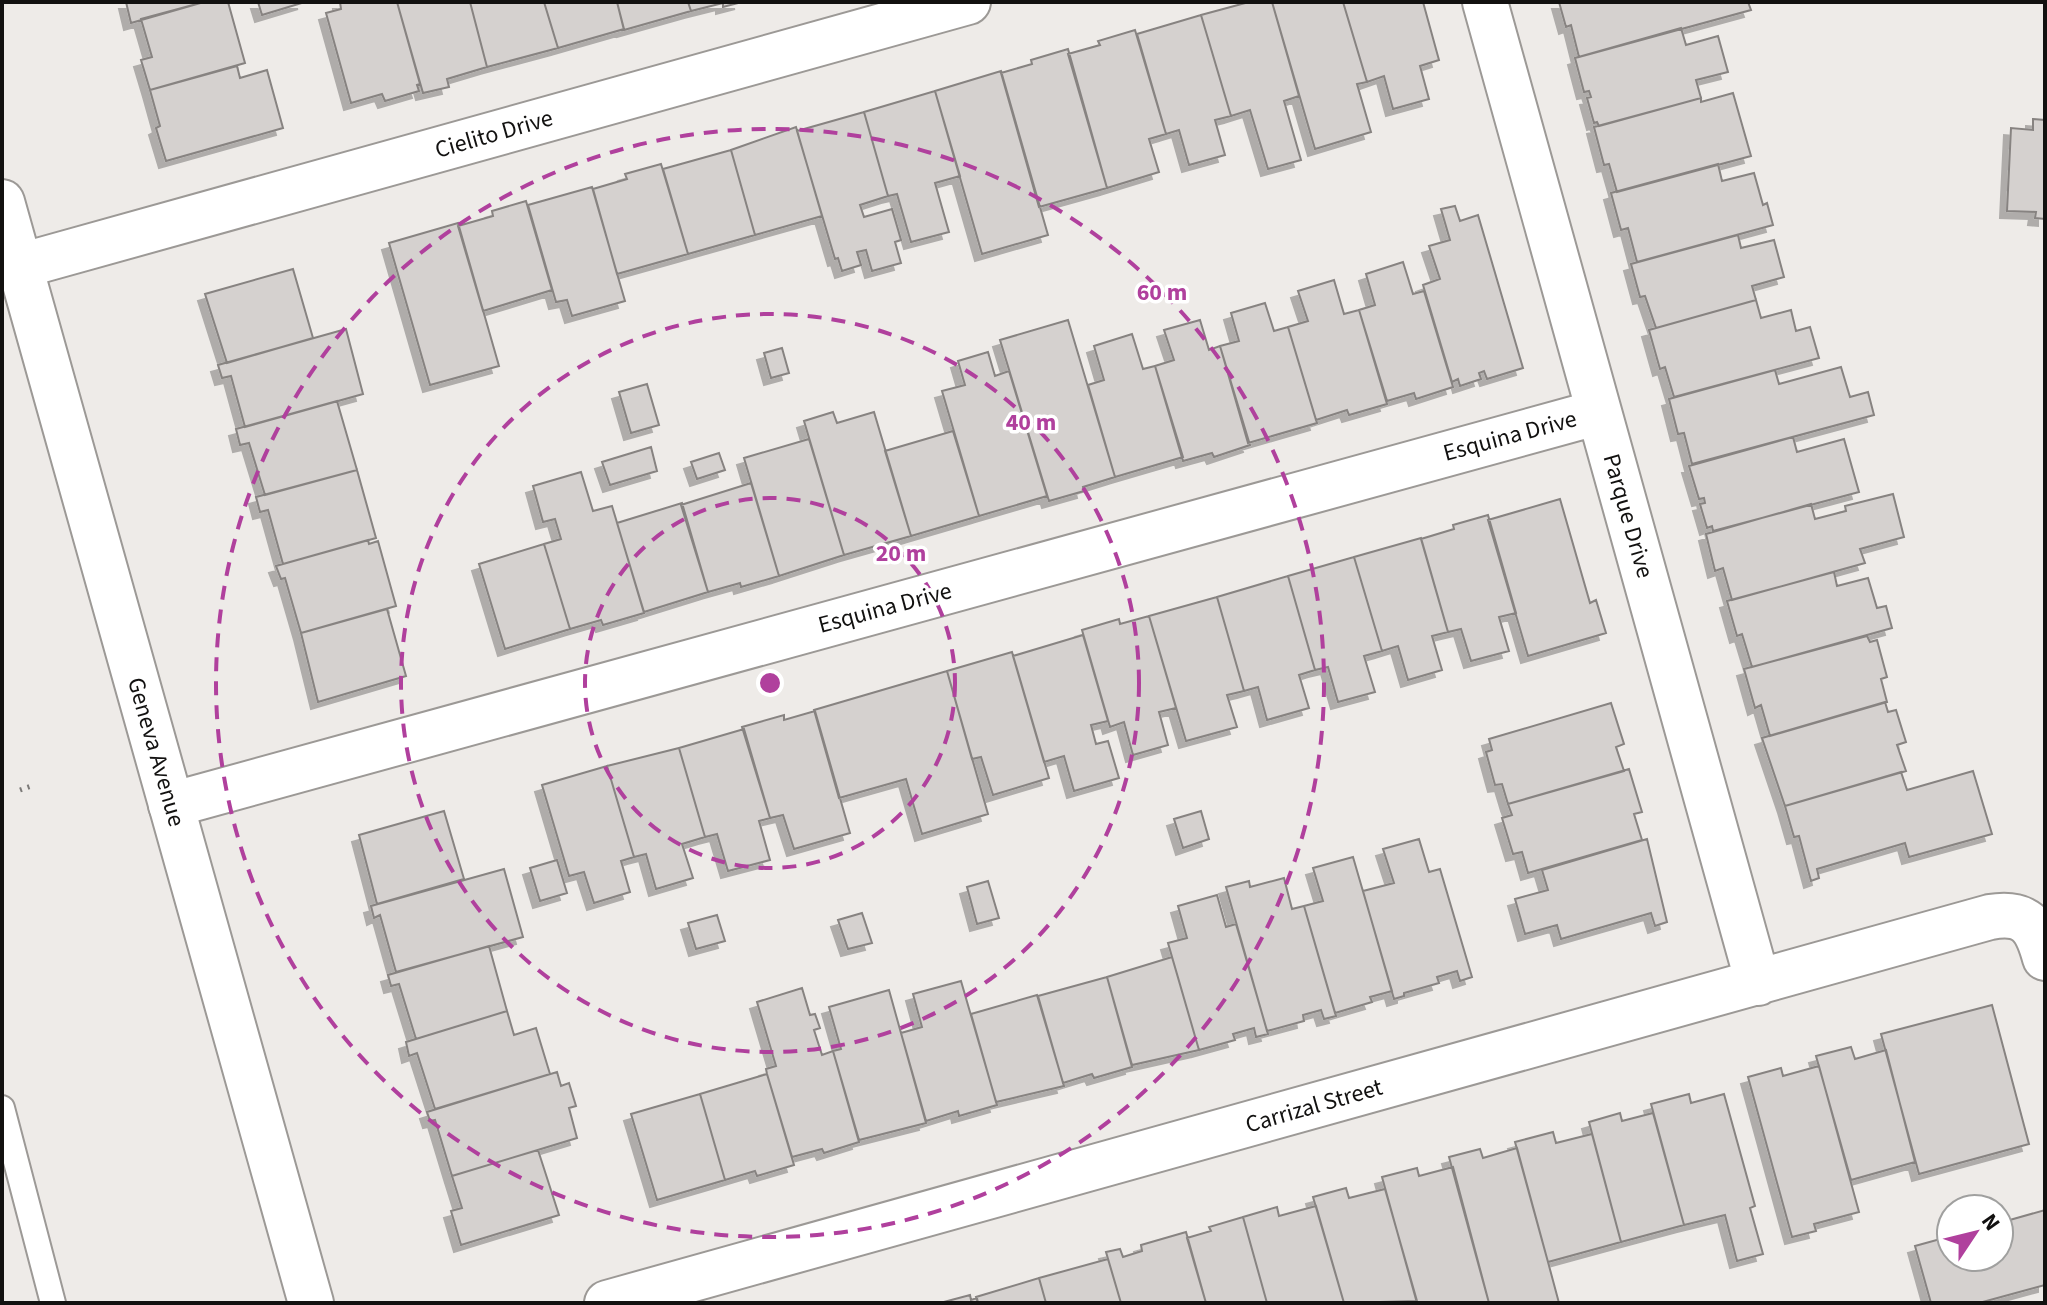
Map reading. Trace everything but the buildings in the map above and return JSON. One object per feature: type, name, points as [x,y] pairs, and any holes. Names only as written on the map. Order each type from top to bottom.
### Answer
[{"type":"street","name":"Cielito Drive","points":[[20,266],[968,2]]},
{"type":"street","name":"Parque Drive","points":[[1485,2],[1758,983]]},
{"type":"street","name":"Geneva Avenue","points":[[2,202],[311,1303]]},
{"type":"street","name":"Esquina Drive","points":[[171,805],[1599,412]]},
{"type":"street","name":"Carrizal Street","points":[[607,1303],[1990,917],[2007,914],[2022,917],[2033,927],[2045,958]]},
{"type":"lane","points":[[2,1108],[53,1303]]},
{"type":"path","points":[[20,790],[34,785]]}]
